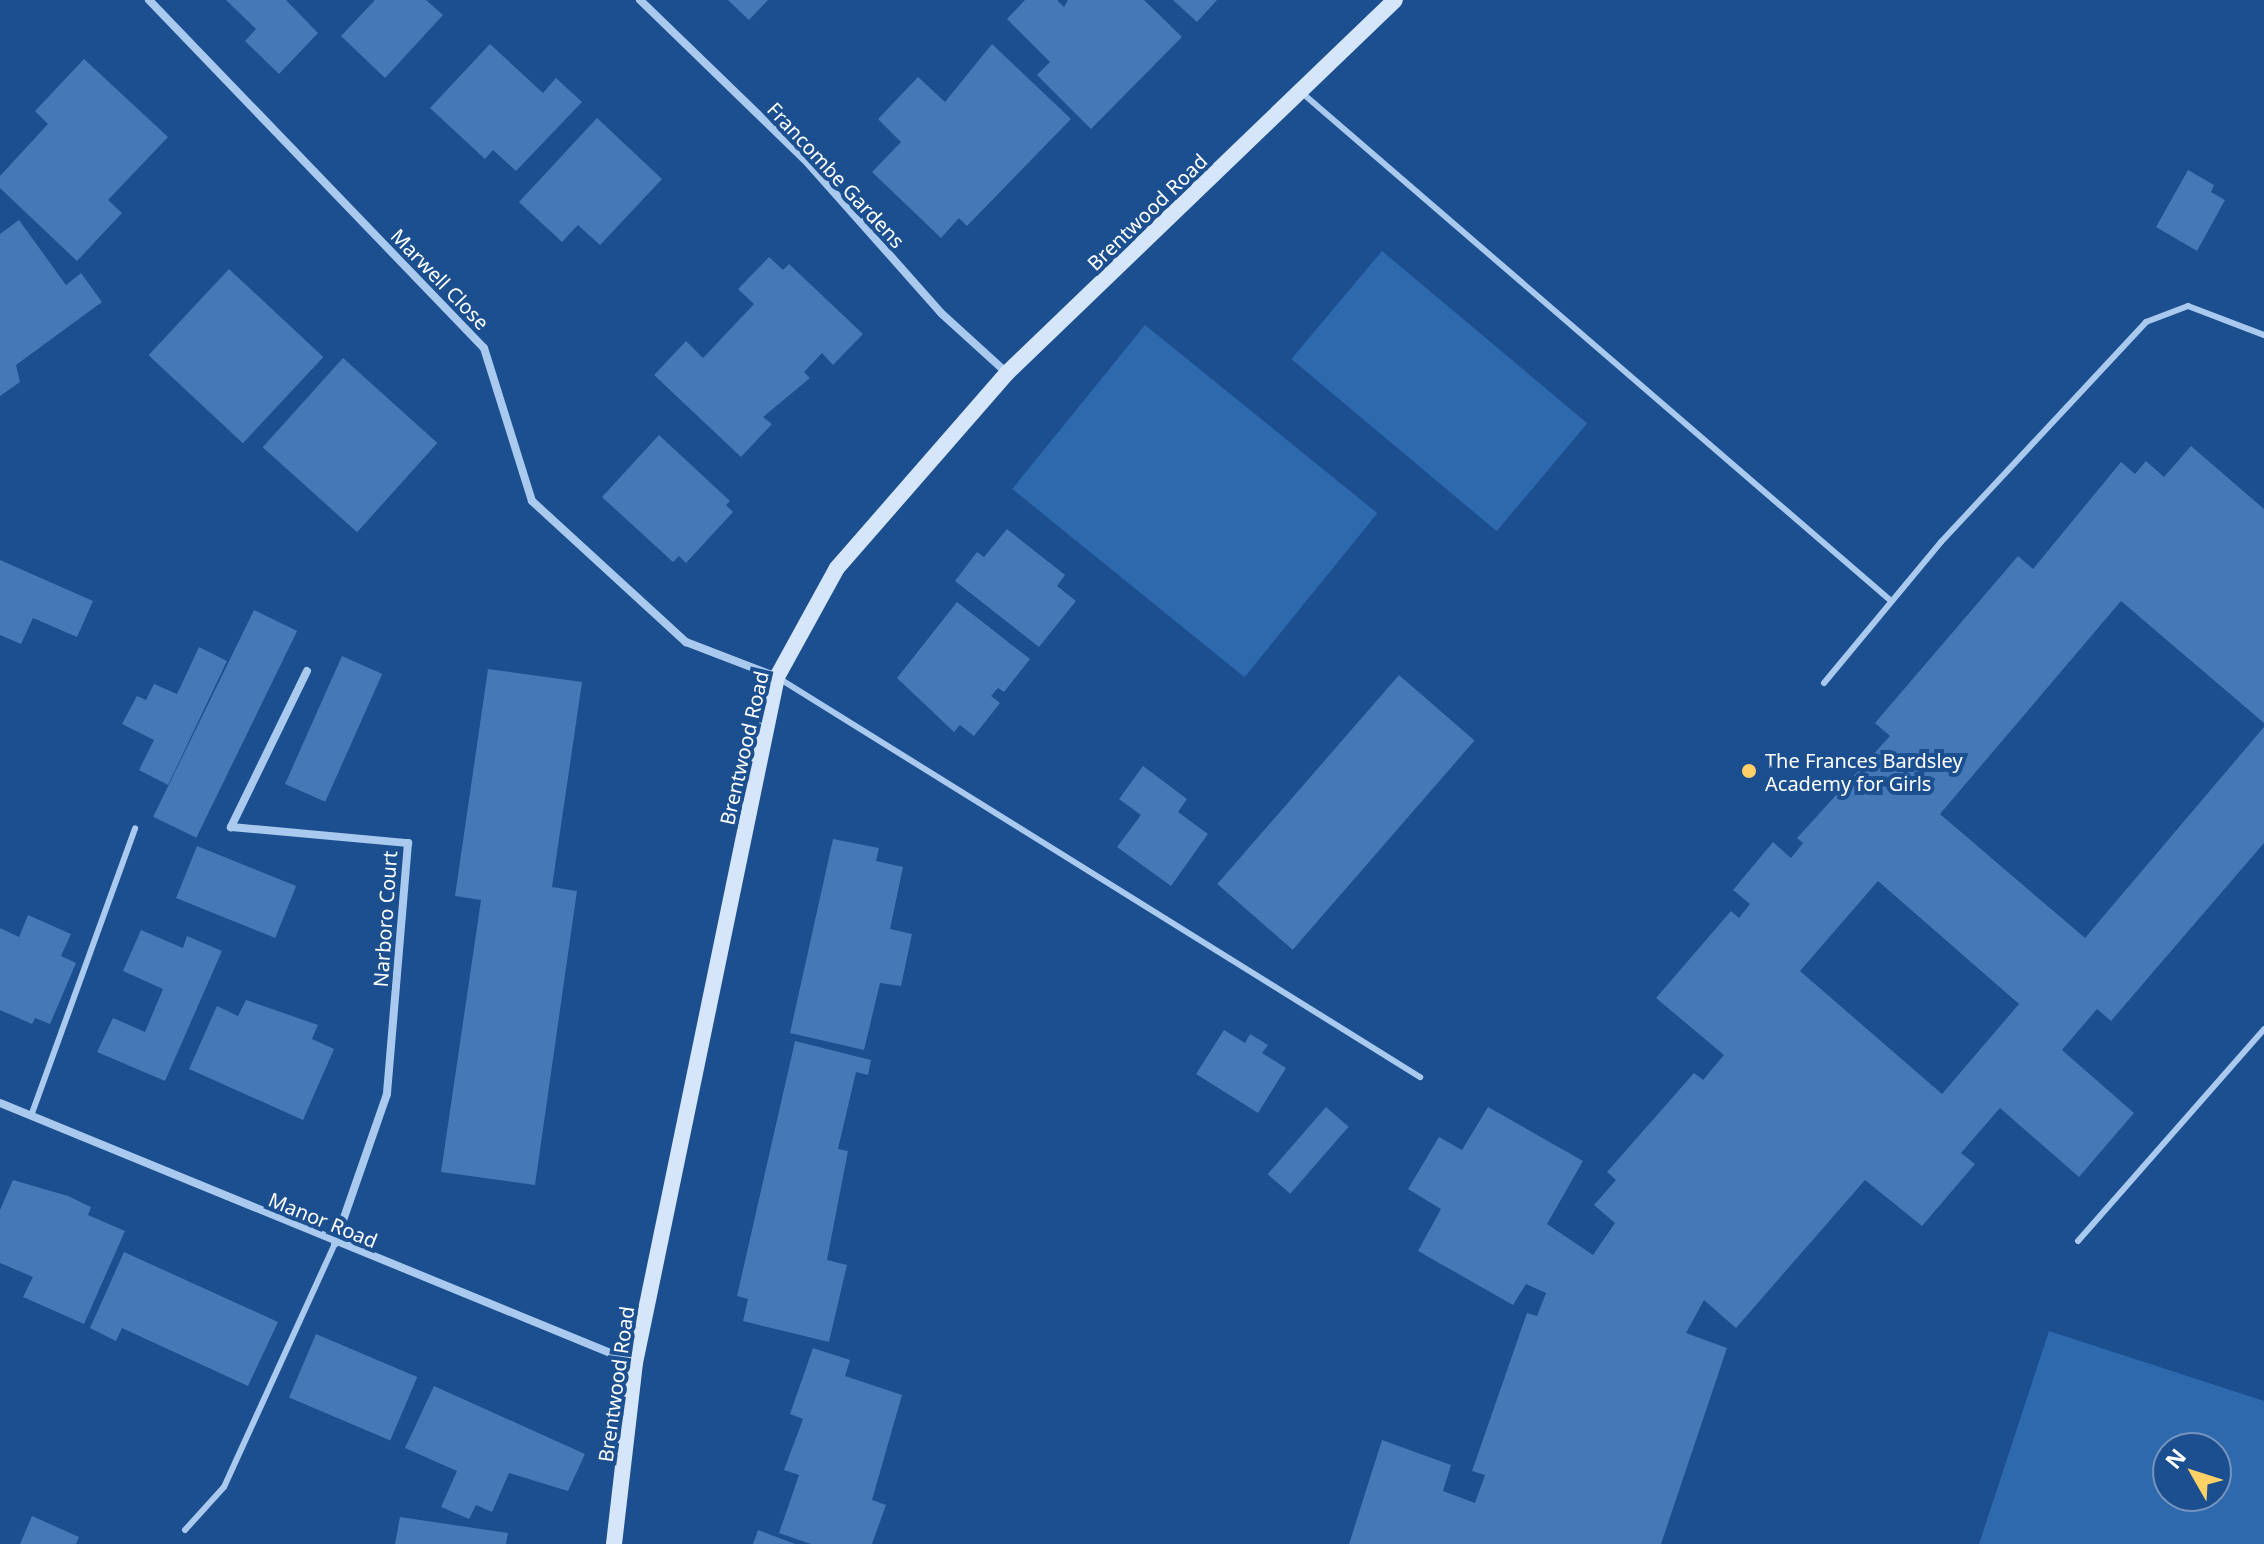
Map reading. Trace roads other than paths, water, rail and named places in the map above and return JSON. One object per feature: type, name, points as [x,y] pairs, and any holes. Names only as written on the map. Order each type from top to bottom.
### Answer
[{"type":"street","name":"Marwell Close","points":[[149,0],[484,348],[532,501],[686,642],[777,677]]},
{"type":"street","name":"Francombe Gardens","points":[[640,0],[808,163],[941,313],[1007,373]]},
{"type":"street","name":"Brentwood Road","points":[[614,1544],[635,1363],[777,677],[837,568],[1007,373],[1395,0]]},
{"type":"street","name":"Narboro Court","points":[[307,671],[231,827],[408,843],[387,1094],[335,1243]]},
{"type":"street","name":"Manor Road","points":[[0,1103],[335,1243],[635,1363]]},
{"type":"lane","points":[[1301,92],[1891,601]]},
{"type":"lane","points":[[1824,683],[1891,601],[2146,322],[2188,306],[2264,335]]},
{"type":"lane","points":[[777,677],[1420,1077]]},
{"type":"lane","points":[[31,1116],[135,828]]},
{"type":"lane","points":[[2078,1241],[2264,1029]]},
{"type":"lane","points":[[185,1530],[224,1487],[335,1243]]},
{"type":"place","name":"The Frances Bardsley Academy for Girls","points":[[1749,771]]}]
